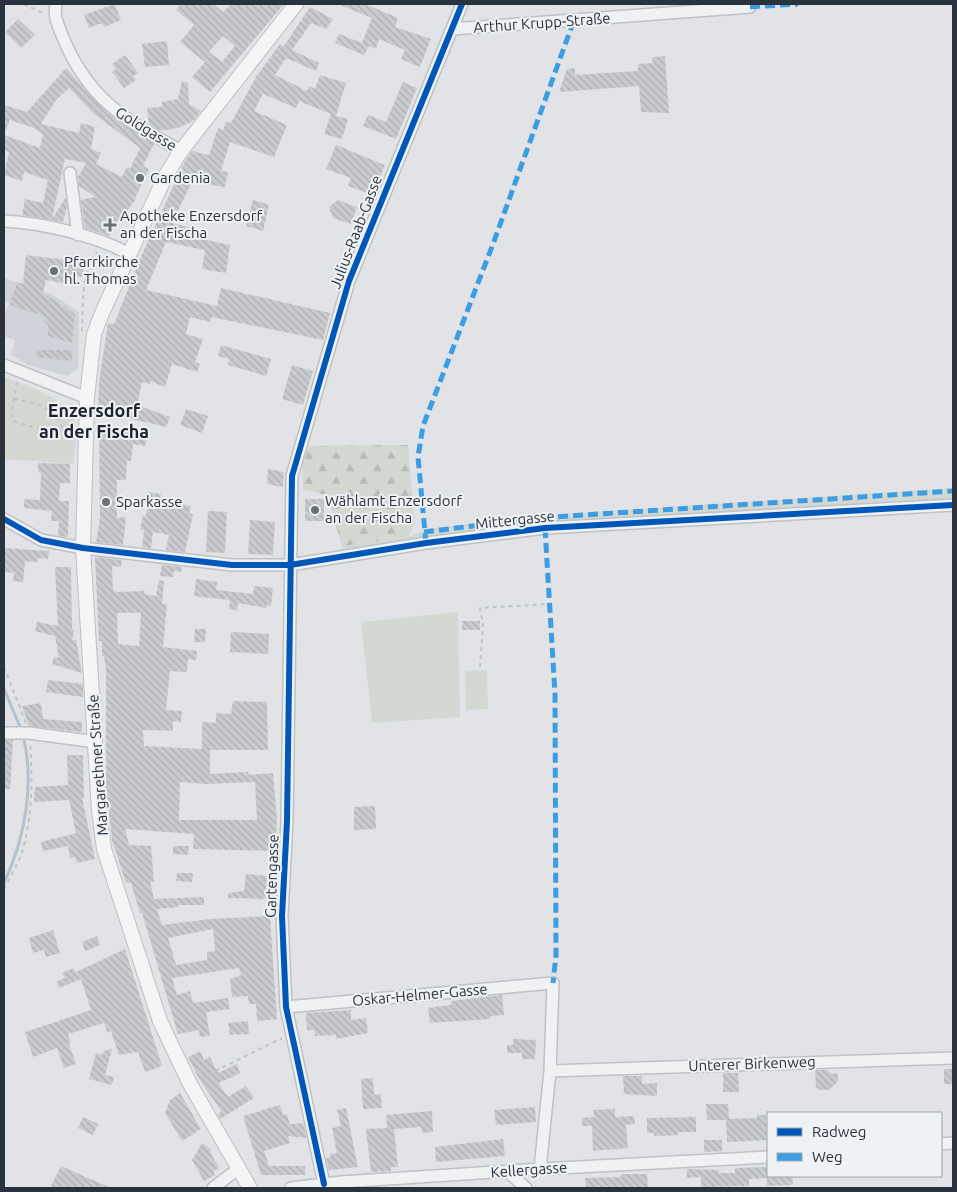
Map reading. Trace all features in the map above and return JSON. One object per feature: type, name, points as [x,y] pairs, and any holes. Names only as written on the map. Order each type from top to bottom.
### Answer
[{"type":"main road","name":"Margarethner Straße","points":[[250,1188],[190,1084],[160,1021],[104,849],[99,810],[83,548],[87,398],[94,334],[128,253],[166,175],[181,151],[296,4]]},
{"type":"street","name":"Julius-Raab-Gasse","points":[[290,565],[292,476],[349,281],[399,154],[462,4]]},
{"type":"street","name":"Arthur Krupp-Straße","points":[[452,30],[750,7]]},
{"type":"street","name":"Goldgasse","points":[[55,9],[81,73],[100,97],[127,120],[181,151]]},
{"type":"street","points":[[70,173],[78,235]]},
{"type":"street","points":[[4,221],[108,242],[128,253]]},
{"type":"street","points":[[4,366],[87,398]]},
{"type":"street","name":"Mittergasse","points":[[4,519],[41,540],[83,548],[232,565],[290,565],[426,542],[545,528],[953,505]]},
{"type":"street","name":"Gartengasse","points":[[290,565],[287,820],[282,916],[286,1007],[324,1184]]},
{"type":"street","points":[[10,733],[96,742]]},
{"type":"street","name":"Oskar-Helmer-Gasse","points":[[286,1007],[553,983],[550,1071]]},
{"type":"street","name":"Unterer Birkenweg","points":[[550,1071],[953,1058]]},
{"type":"street","points":[[540,1169],[550,1071]]},
{"type":"street","name":"Kellergasse","points":[[291,1188],[540,1169],[767,1157]]},
{"type":"street","points":[[212,1188],[239,1168]]},
{"type":"street","points":[[508,1172],[526,1188]]},
{"type":"path","points":[[24,4],[42,15],[55,9]]},
{"type":"path","points":[[82,332],[84,293],[90,259]]},
{"type":"path","points":[[18,380],[11,414],[15,422],[37,428],[78,431]]},
{"type":"path","points":[[14,399],[49,410],[58,417],[62,430]]},
{"type":"path","points":[[480,667],[484,624],[480,608],[550,604]]},
{"type":"path","points":[[4,667],[29,734],[33,775],[21,854],[4,889]]},
{"type":"path","points":[[190,1084],[292,1033]]},
{"type":"shaded area","points":[[4,278],[51,294],[79,312],[78,369],[67,376],[28,365],[11,355],[15,340],[4,336],[4,316],[9,303],[4,301]]},
{"type":"green space","points":[[4,377],[46,394],[56,400],[72,416],[76,425],[74,464],[4,459]]},
{"type":"green space","points":[[408,445],[415,523],[408,537],[342,546],[327,495],[303,490],[302,463],[307,446]]},
{"type":"green space","points":[[953,488],[953,510],[556,534],[428,549],[347,563],[342,546],[408,537],[429,529],[534,516]]},
{"type":"green space","points":[[458,612],[460,717],[372,723],[361,622]]},
{"type":"green space","points":[[487,670],[488,709],[466,710],[465,671]]},
{"type":"building","points":[[115,4],[121,20],[104,27],[103,24],[99,24],[89,28],[84,15]]},
{"type":"building","points":[[181,4],[213,4],[223,12],[232,4],[284,4],[210,92],[192,77],[205,62],[180,42],[194,25],[176,10]],"holes":[[[223,36],[235,46],[222,62],[209,52]]]},
{"type":"building","points":[[338,4],[365,4],[398,18],[395,27],[431,39],[420,67],[401,59],[405,50],[379,39],[376,49],[369,46],[364,55],[335,43],[339,34],[362,43],[372,18]]},
{"type":"building","points":[[310,7],[333,19],[326,29],[311,23],[292,50],[319,63],[316,71],[286,58],[275,75],[307,91],[309,86],[315,89],[320,75],[346,83],[336,116],[348,119],[342,139],[324,134],[331,114],[299,101],[296,108],[263,94],[254,111],[287,125],[274,157],[230,142],[221,171],[228,172],[225,187],[192,182],[172,223],[191,228],[188,236],[230,245],[226,273],[202,269],[205,250],[166,242],[146,290],[217,306],[221,288],[330,313],[323,340],[211,317],[210,322],[190,317],[186,334],[203,339],[195,362],[200,364],[197,372],[172,364],[165,387],[150,381],[150,384],[142,382],[137,405],[170,417],[166,427],[102,412],[98,408],[99,382],[108,323],[114,324],[144,250],[185,161],[192,151],[209,155],[218,128],[223,130],[226,122],[231,123],[256,77],[280,44],[284,46]]},
{"type":"building","points":[[18,19],[35,35],[21,48],[5,32]]},
{"type":"building","points":[[167,41],[169,65],[145,67],[142,44]]},
{"type":"building","points":[[125,55],[138,73],[133,76],[136,80],[124,88],[112,72],[116,69],[112,64]]},
{"type":"building","points":[[665,56],[669,113],[641,112],[639,86],[559,92],[567,69],[575,68],[575,75],[638,71],[638,64],[653,63],[652,57]]},
{"type":"building","points":[[66,68],[106,112],[154,144],[143,166],[149,169],[136,199],[109,236],[85,228],[81,200],[95,197],[79,186],[78,177],[86,163],[65,159],[52,219],[66,197],[67,207],[63,222],[22,215],[25,199],[43,203],[48,180],[24,172],[22,181],[4,175],[9,152],[4,150],[4,135],[40,148],[43,134],[32,127],[10,120],[4,134],[4,105],[27,112]],"holes":[[[69,88],[94,114],[140,148],[130,169],[127,167],[122,177],[96,164],[101,153],[91,149],[95,127],[81,123],[79,133],[41,124],[56,100]]]},
{"type":"building","points":[[182,81],[188,83],[189,104],[201,111],[194,120],[181,127],[159,130],[149,124],[147,108],[162,107],[162,102],[178,99]]},
{"type":"building","points":[[403,82],[417,88],[396,139],[363,126],[368,115],[386,122]]},
{"type":"building","points":[[336,145],[385,165],[373,195],[348,186],[351,178],[326,169]]},
{"type":"building","points":[[253,200],[269,205],[263,231],[246,226]]},
{"type":"building","points":[[338,200],[357,207],[351,224],[333,218],[329,207]]},
{"type":"building","points":[[26,255],[76,261],[75,266],[84,267],[82,277],[74,276],[72,282],[68,284],[46,280],[43,293],[75,314],[72,343],[48,336],[48,325],[44,322],[46,317],[10,305],[17,282],[23,284]]},
{"type":"building","points":[[221,345],[271,359],[266,376],[228,365],[229,359],[218,356]]},
{"type":"building","points":[[37,350],[72,350],[72,361],[36,357]]},
{"type":"building","points":[[292,365],[313,371],[303,405],[282,399]]},
{"type":"building","points":[[186,409],[208,416],[202,433],[180,425]]},
{"type":"building","points":[[99,428],[148,435],[145,446],[133,444],[131,461],[127,461],[126,480],[117,480],[117,518],[126,517],[123,545],[96,542],[100,518]]},
{"type":"building","points":[[38,463],[70,464],[70,483],[60,483],[59,501],[69,501],[68,537],[58,536],[59,521],[51,521],[52,511],[24,508],[24,499],[40,500],[41,473],[38,472]]},
{"type":"building","points":[[268,469],[284,472],[283,487],[267,484]]},
{"type":"building","points":[[149,492],[161,494],[160,499],[191,506],[189,513],[193,514],[185,552],[166,550],[169,535],[153,532],[151,548],[142,547],[144,530],[140,530],[143,516],[146,516]]},
{"type":"building","name":"Wählamt Enzersdorf an der Fischa","points":[[305,499],[324,499],[324,521],[305,521]]},
{"type":"building","points":[[208,511],[227,512],[225,553],[206,552]]},
{"type":"building","points":[[250,520],[275,522],[273,555],[248,554]]},
{"type":"building","points":[[4,548],[49,551],[48,559],[38,558],[37,562],[25,561],[23,582],[13,581],[14,573],[4,572]]},
{"type":"building","points":[[95,557],[122,560],[121,567],[112,566],[113,590],[116,592],[145,591],[144,594],[156,596],[159,580],[164,581],[162,604],[167,604],[163,647],[197,651],[196,660],[188,659],[187,672],[170,671],[166,710],[182,711],[181,722],[173,721],[173,731],[143,730],[144,746],[202,749],[202,722],[216,723],[216,713],[231,714],[233,701],[267,702],[268,750],[210,750],[210,774],[248,772],[249,775],[273,773],[277,820],[275,851],[193,849],[194,834],[125,829],[129,845],[151,846],[154,882],[150,882],[154,899],[204,897],[204,905],[178,905],[178,907],[157,909],[162,925],[210,919],[270,916],[277,1019],[257,1021],[256,1004],[249,1004],[248,996],[232,997],[230,979],[241,975],[239,968],[172,978],[177,995],[190,991],[193,1003],[228,998],[230,1009],[206,1012],[210,1036],[200,1037],[199,1030],[178,1034],[142,913],[140,913],[131,883],[126,883],[112,840],[106,787],[106,669],[104,656],[102,656],[102,641],[99,641]],"holes":[[[117,613],[141,613],[139,646],[118,644]],[[180,782],[206,784],[255,782],[257,820],[179,820]],[[213,929],[215,951],[207,952],[207,960],[176,965],[168,938]]]},
{"type":"building","points":[[162,565],[182,567],[181,572],[174,571],[173,577],[160,576]]},
{"type":"building","points":[[55,567],[71,567],[72,629],[74,630],[72,640],[76,640],[82,673],[52,664],[54,657],[59,658],[55,636],[35,631],[37,622],[58,626]]},
{"type":"building","points":[[196,579],[217,582],[216,590],[253,594],[254,586],[273,588],[271,606],[267,605],[266,608],[238,603],[237,610],[229,609],[230,600],[194,596]]},
{"type":"building","points":[[462,621],[480,621],[480,630],[462,630]]},
{"type":"building","points":[[195,629],[206,629],[205,642],[194,642]]},
{"type":"building","points":[[231,632],[269,634],[268,654],[230,652]]},
{"type":"building","points":[[48,680],[83,684],[83,697],[46,692]]},
{"type":"building","points":[[41,703],[43,719],[82,722],[82,732],[29,726],[22,706]]},
{"type":"building","points":[[4,740],[13,740],[10,789],[4,789]]},
{"type":"building","points":[[67,755],[83,755],[84,798],[82,798],[95,859],[77,863],[75,857],[70,858],[68,846],[43,851],[41,842],[76,833],[69,800],[34,802],[35,787],[68,785]]},
{"type":"building","points":[[375,806],[376,829],[354,830],[354,807]]},
{"type":"building","points":[[173,846],[189,846],[188,855],[173,854]]},
{"type":"building","points":[[177,873],[193,873],[192,882],[176,881]]},
{"type":"building","points":[[246,874],[267,876],[265,899],[228,898],[228,893],[244,891]]},
{"type":"building","points":[[53,930],[60,953],[46,957],[44,950],[33,953],[29,938]]},
{"type":"building","points":[[97,936],[100,945],[85,951],[82,942]]},
{"type":"building","points":[[125,949],[162,1066],[145,1072],[138,1052],[119,1055],[111,1031],[107,1032],[104,1023],[68,1034],[71,1043],[69,1044],[76,1064],[64,1068],[57,1048],[33,1057],[25,1032],[91,1010],[81,979],[59,988],[56,982],[65,978],[62,973],[73,968],[76,972]]},
{"type":"building","points":[[502,995],[504,1015],[490,1016],[490,1019],[430,1023],[428,1008],[451,1005],[451,1001]]},
{"type":"building","points":[[351,1010],[351,1020],[366,1018],[368,1033],[336,1039],[336,1035],[315,1036],[314,1030],[307,1030],[306,1013]]},
{"type":"building","points":[[248,1021],[249,1034],[230,1035],[228,1023]]},
{"type":"building","points":[[513,1039],[536,1040],[535,1059],[522,1059],[522,1053],[507,1053],[507,1045],[513,1045]]},
{"type":"building","points":[[112,1049],[105,1075],[114,1077],[112,1085],[89,1079],[96,1053],[102,1055],[104,1051]]},
{"type":"building","points":[[200,1051],[204,1060],[210,1057],[218,1073],[237,1064],[240,1073],[219,1083],[228,1097],[246,1086],[254,1098],[220,1119],[218,1116],[221,1111],[198,1077],[188,1057]]},
{"type":"building","points":[[944,1069],[953,1069],[953,1084],[944,1084]]},
{"type":"building","points":[[827,1070],[832,1074],[838,1073],[838,1081],[829,1090],[820,1090],[816,1087],[815,1071]]},
{"type":"building","points":[[723,1073],[738,1073],[739,1092],[723,1092]]},
{"type":"building","points":[[623,1076],[642,1076],[642,1084],[657,1083],[657,1096],[624,1094]]},
{"type":"building","points":[[373,1078],[374,1095],[381,1094],[382,1108],[363,1109],[361,1079]]},
{"type":"building","points":[[180,1093],[201,1129],[182,1141],[165,1113],[170,1100]]},
{"type":"building","points":[[706,1104],[728,1104],[729,1119],[757,1118],[757,1115],[766,1115],[767,1140],[727,1142],[726,1120],[707,1120]]},
{"type":"building","points":[[280,1105],[283,1115],[287,1114],[290,1124],[303,1123],[307,1138],[288,1136],[290,1143],[264,1151],[269,1166],[305,1166],[305,1175],[261,1175],[243,1116]]},
{"type":"building","points":[[535,1107],[536,1122],[496,1125],[494,1110]]},
{"type":"building","points":[[346,1108],[358,1167],[329,1170],[326,1158],[331,1157],[330,1154],[337,1153],[332,1128],[341,1126],[337,1110]]},
{"type":"building","points":[[615,1109],[615,1117],[634,1116],[635,1124],[626,1125],[628,1148],[593,1151],[592,1126],[582,1126],[582,1118],[594,1117],[593,1110]]},
{"type":"building","points":[[432,1111],[433,1132],[422,1133],[421,1127],[394,1129],[398,1167],[391,1167],[391,1171],[371,1172],[366,1129],[387,1128],[386,1115]]},
{"type":"building","points":[[83,1117],[98,1124],[93,1135],[78,1128]]},
{"type":"building","points":[[696,1117],[696,1132],[678,1132],[678,1135],[654,1136],[654,1133],[647,1133],[647,1118]]},
{"type":"building","points":[[503,1139],[505,1156],[436,1162],[435,1147]]},
{"type":"building","points":[[704,1140],[722,1140],[722,1151],[704,1152]]},
{"type":"building","points":[[202,1143],[212,1150],[210,1152],[219,1168],[213,1172],[215,1175],[204,1181],[192,1160]]},
{"type":"building","points":[[61,1166],[111,1188],[50,1188]]},
{"type":"building","points":[[767,1167],[767,1177],[792,1177],[793,1185],[767,1186],[767,1178],[749,1179],[749,1186],[701,1187],[701,1177],[687,1178],[687,1169],[719,1170],[719,1173],[735,1173],[735,1168]]},
{"type":"building","points":[[621,1174],[647,1174],[648,1188],[586,1188],[585,1178],[621,1177]]},
{"type":"waterway","points":[[4,689],[21,729]]},
{"type":"waterway","points":[[4,883],[18,848],[26,810],[28,772],[23,735]]},
{"type":"marked path","points":[[750,7],[798,4]]},
{"type":"marked path","points":[[426,543],[418,457],[423,426],[493,244],[574,20]]},
{"type":"marked path","points":[[424,532],[538,518],[953,491]]},
{"type":"marked path","points":[[545,528],[555,694],[556,955],[553,983]]},
{"type":"cycle path","points":[[324,1184],[286,1007],[282,916],[287,821],[292,476],[349,281],[462,4]]},
{"type":"cycle path","points":[[4,519],[41,540],[83,548],[232,565],[290,565],[426,543],[545,528],[953,505]]},
{"type":"place","name":"Gardenia","points":[[140,178]]},
{"type":"place","name":"Apotheke Enzersdorf an der Fischa","points":[[110,225]]},
{"type":"place","name":"Pfarrkirche hl. Thomas","points":[[54,271]]},
{"type":"place","name":"Sparkasse","points":[[106,502]]},
{"type":"place","name":"Wählamt Enzersdorf an der Fischa","points":[[315,510]]},
{"type":"district","name":"Enzersdorf an der Fischa","points":[[94,421]]}]
